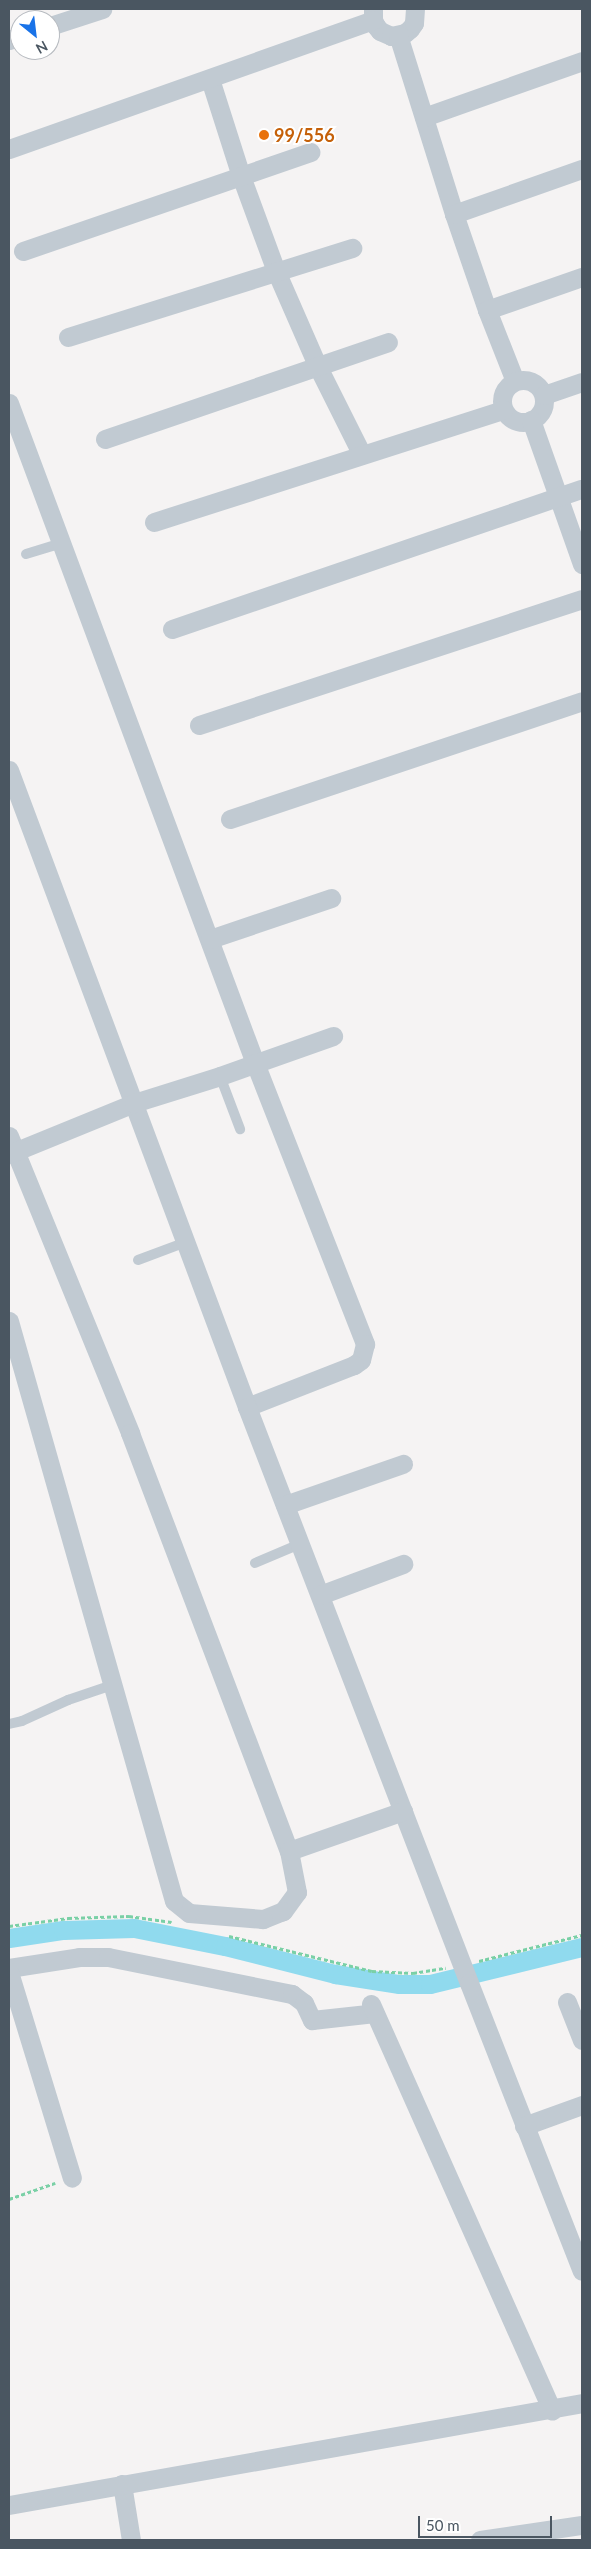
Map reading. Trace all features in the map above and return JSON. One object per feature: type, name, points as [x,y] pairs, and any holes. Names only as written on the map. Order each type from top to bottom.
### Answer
[{"type":"street","points":[[60,23],[102,9]]},
{"type":"street","points":[[9,149],[210,79],[373,14],[380,30],[398,36],[410,29],[414,23],[415,9]]},
{"type":"street","points":[[398,36],[454,214],[487,310],[515,381]]},
{"type":"street","points":[[424,118],[582,61]]},
{"type":"street","points":[[210,79],[241,176],[276,271],[318,367],[362,455]]},
{"type":"street","points":[[23,251],[310,152]]},
{"type":"street","points":[[454,214],[582,169]]},
{"type":"street","points":[[68,338],[352,248]]},
{"type":"street","points":[[487,310],[582,277]]},
{"type":"street","points":[[105,439],[388,342]]},
{"type":"street","points":[[529,380],[541,388],[544,395],[540,413],[531,420],[515,420],[503,410],[502,396],[505,390],[515,381],[529,380]]},
{"type":"street","points":[[544,395],[582,382]]},
{"type":"street","points":[[9,403],[255,1063],[364,1344],[361,1360],[354,1365],[247,1407]]},
{"type":"street","points":[[154,522],[503,410]]},
{"type":"street","points":[[531,420],[582,564]]},
{"type":"street","points":[[172,630],[582,488]]},
{"type":"street","points":[[199,725],[582,599]]},
{"type":"street","points":[[230,819],[582,701]]},
{"type":"street","points":[[9,770],[247,1407],[460,1963],[582,2272]]},
{"type":"street","points":[[210,940],[332,898]]},
{"type":"street","points":[[9,1321],[174,1901],[180,1908],[189,1913],[263,1919],[283,1911],[297,1892],[289,1851],[130,1433],[11,1147],[134,1103],[220,1076],[333,1036]]},
{"type":"street","points":[[285,1505],[403,1464]]},
{"type":"street","points":[[320,1595],[403,1564]]},
{"type":"street","points":[[289,1851],[403,1811]]},
{"type":"street","points":[[72,2178],[9,1970],[79,1957],[108,1957],[292,1994],[304,2002],[312,2020],[373,2008],[552,2410]]},
{"type":"street","points":[[567,2002],[582,2040]]},
{"type":"street","points":[[524,2126],[582,2106]]},
{"type":"street","points":[[9,2505],[552,2410],[582,2403]]},
{"type":"street","points":[[122,2484],[131,2540]]},
{"type":"street","points":[[480,2540],[582,2525]]},
{"type":"lane","points":[[26,554],[62,543]]},
{"type":"lane","points":[[220,1076],[240,1129]]},
{"type":"lane","points":[[138,1260],[186,1242]]},
{"type":"lane","points":[[255,1563],[300,1544]]},
{"type":"lane","points":[[9,1724],[22,1722],[68,1700],[112,1685]]},
{"type":"path","points":[[9,1926],[68,1918],[130,1916],[178,1923]]},
{"type":"path","points":[[222,1934],[372,1971],[412,1973],[582,1935]]},
{"type":"path","points":[[9,2199],[72,2178]]},
{"type":"waterway","points":[[9,1938],[63,1930],[134,1928],[225,1946],[335,1974],[399,1984],[430,1984],[582,1947]]},
{"type":"place","name":"99/556","points":[[264,135]]}]
